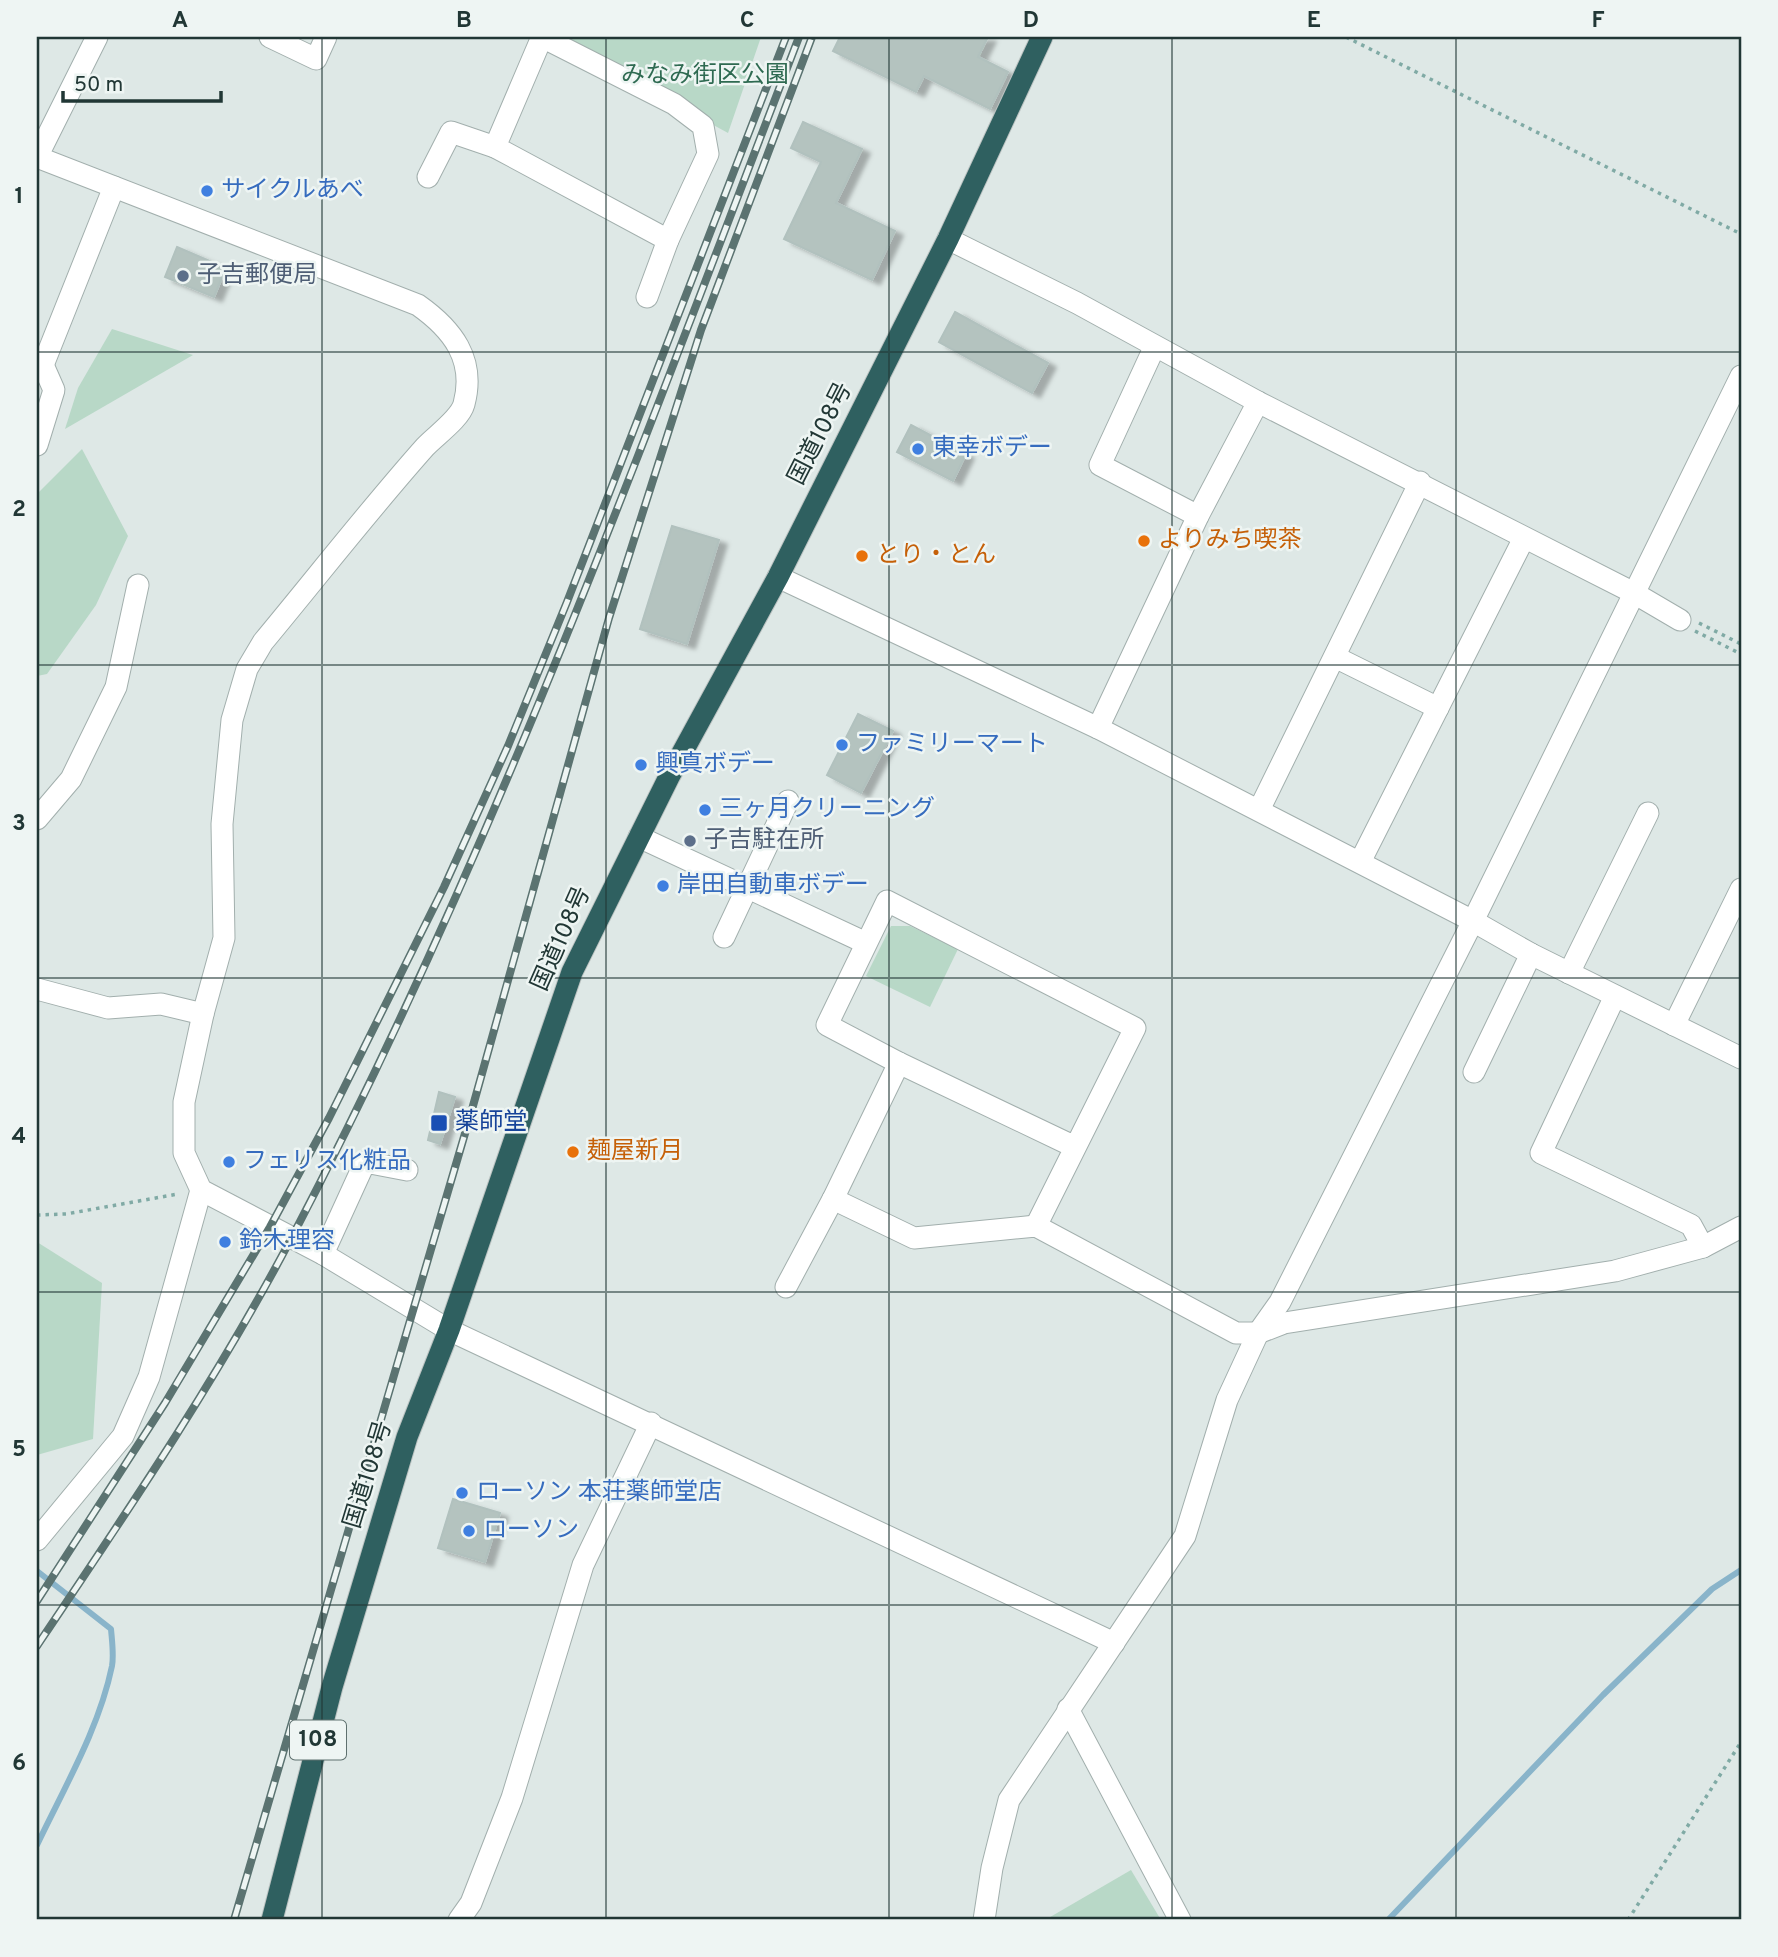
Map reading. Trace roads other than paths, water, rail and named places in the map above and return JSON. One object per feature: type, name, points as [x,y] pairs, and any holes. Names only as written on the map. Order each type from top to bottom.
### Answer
[{"type":"highway","name":"国道108号","points":[[272,1920],[332,1687],[407,1437],[449,1330],[572,972],[639,838],[778,577],[948,239],[1042,37]]},
{"type":"street","points":[[97,37],[37,157],[418,304],[443,323],[461,349],[467,377],[464,407],[406,469],[263,642],[247,669],[232,720],[222,824],[224,938],[203,1014],[184,1102],[184,1153],[201,1190],[323,1254],[449,1330],[1114,1643]]},
{"type":"street","points":[[270,37],[316,59],[326,37]]},
{"type":"street","points":[[495,147],[542,37],[674,104],[703,126],[708,153],[668,240],[647,297]]},
{"type":"street","points":[[428,177],[451,132],[495,147],[668,240]]},
{"type":"street","points":[[37,444],[54,390],[40,363],[114,187]]},
{"type":"street","points":[[948,239],[1077,303],[1154,348],[1420,482],[1634,593],[1680,620]]},
{"type":"street","points":[[1154,348],[1100,465],[1198,516]]},
{"type":"street","points":[[984,1920],[992,1868],[1009,1800],[1185,1536],[1227,1400],[1258,1332],[1280,1302],[1473,921],[1741,376]]},
{"type":"street","points":[[1098,728],[1198,516],[1258,402]]},
{"type":"street","points":[[1259,810],[1420,482]]},
{"type":"street","points":[[1360,862],[1524,538]]},
{"type":"street","points":[[778,577],[1098,728],[1360,862],[1531,954],[1741,1058]]},
{"type":"street","points":[[37,819],[71,779],[116,687],[138,584]]},
{"type":"street","points":[[1335,657],[1438,708]]},
{"type":"street","points":[[724,937],[788,801]]},
{"type":"street","points":[[1569,973],[1648,813]]},
{"type":"street","points":[[639,838],[866,943]]},
{"type":"street","points":[[1674,1025],[1741,889]]},
{"type":"street","points":[[1037,1226],[1135,1028],[887,901],[827,1025],[898,1063],[1075,1147]]},
{"type":"street","points":[[1474,1072],[1531,954]]},
{"type":"street","points":[[37,989],[108,1008],[161,1004],[203,1014]]},
{"type":"street","points":[[1615,996],[1541,1153],[1690,1225],[1703,1247]]},
{"type":"street","points":[[786,1287],[833,1199],[898,1063]]},
{"type":"street","points":[[323,1254],[365,1162],[407,1170]]},
{"type":"street","points":[[41,1535],[123,1436],[149,1377],[201,1190]]},
{"type":"street","points":[[833,1199],[914,1238],[1037,1226],[1236,1333],[1258,1332],[1284,1324],[1615,1271],[1703,1247],[1741,1227]]},
{"type":"street","points":[[459,1920],[471,1903],[512,1798],[583,1564],[651,1423]]},
{"type":"street","points":[[1068,1709],[1180,1920]]},
{"type":"waterway","points":[[1388,1920],[1603,1695],[1712,1589],[1741,1570]]},
{"type":"waterway","points":[[37,1571],[111,1629],[113,1657],[99,1713],[37,1845]]},
{"type":"railway","points":[[37,1601],[165,1403],[270,1227],[329,1118],[444,887],[508,746],[567,602],[786,37]]},
{"type":"railway","points":[[37,1646],[171,1444],[234,1341],[293,1235],[366,1090],[501,794],[563,644],[624,493],[799,37]]},
{"type":"railway","points":[[234,1920],[471,1113],[609,618],[701,330],[812,37]]},
{"type":"place","name":"サイクルあべ","points":[[207,191]]},
{"type":"place","name":"子吉郵便局","points":[[183,276]]},
{"type":"place","name":"東幸ボデー","points":[[918,449]]},
{"type":"place","name":"よりみち喫茶","points":[[1144,541]]},
{"type":"place","name":"とり・とん","points":[[862,556]]},
{"type":"place","name":"ファミリーマート","points":[[842,745]]},
{"type":"place","name":"興真ボデー","points":[[641,765]]},
{"type":"place","name":"三ヶ月クリーニング","points":[[705,810]]},
{"type":"place","name":"子吉駐在所","points":[[690,841]]},
{"type":"place","name":"岸田自動車ボデー","points":[[663,886]]},
{"type":"place","name":"薬師堂","points":[[439,1123]]},
{"type":"place","name":"麺屋新月","points":[[573,1152]]},
{"type":"place","name":"フェリス化粧品","points":[[229,1162]]},
{"type":"place","name":"鈴木理容","points":[[225,1242]]},
{"type":"place","name":"ローソン 本荘薬師堂店","points":[[462,1493]]},
{"type":"place","name":"ローソン","points":[[469,1531]]},
{"type":"park label","name":"みなみ街区公園","points":[[705,76]]}]
